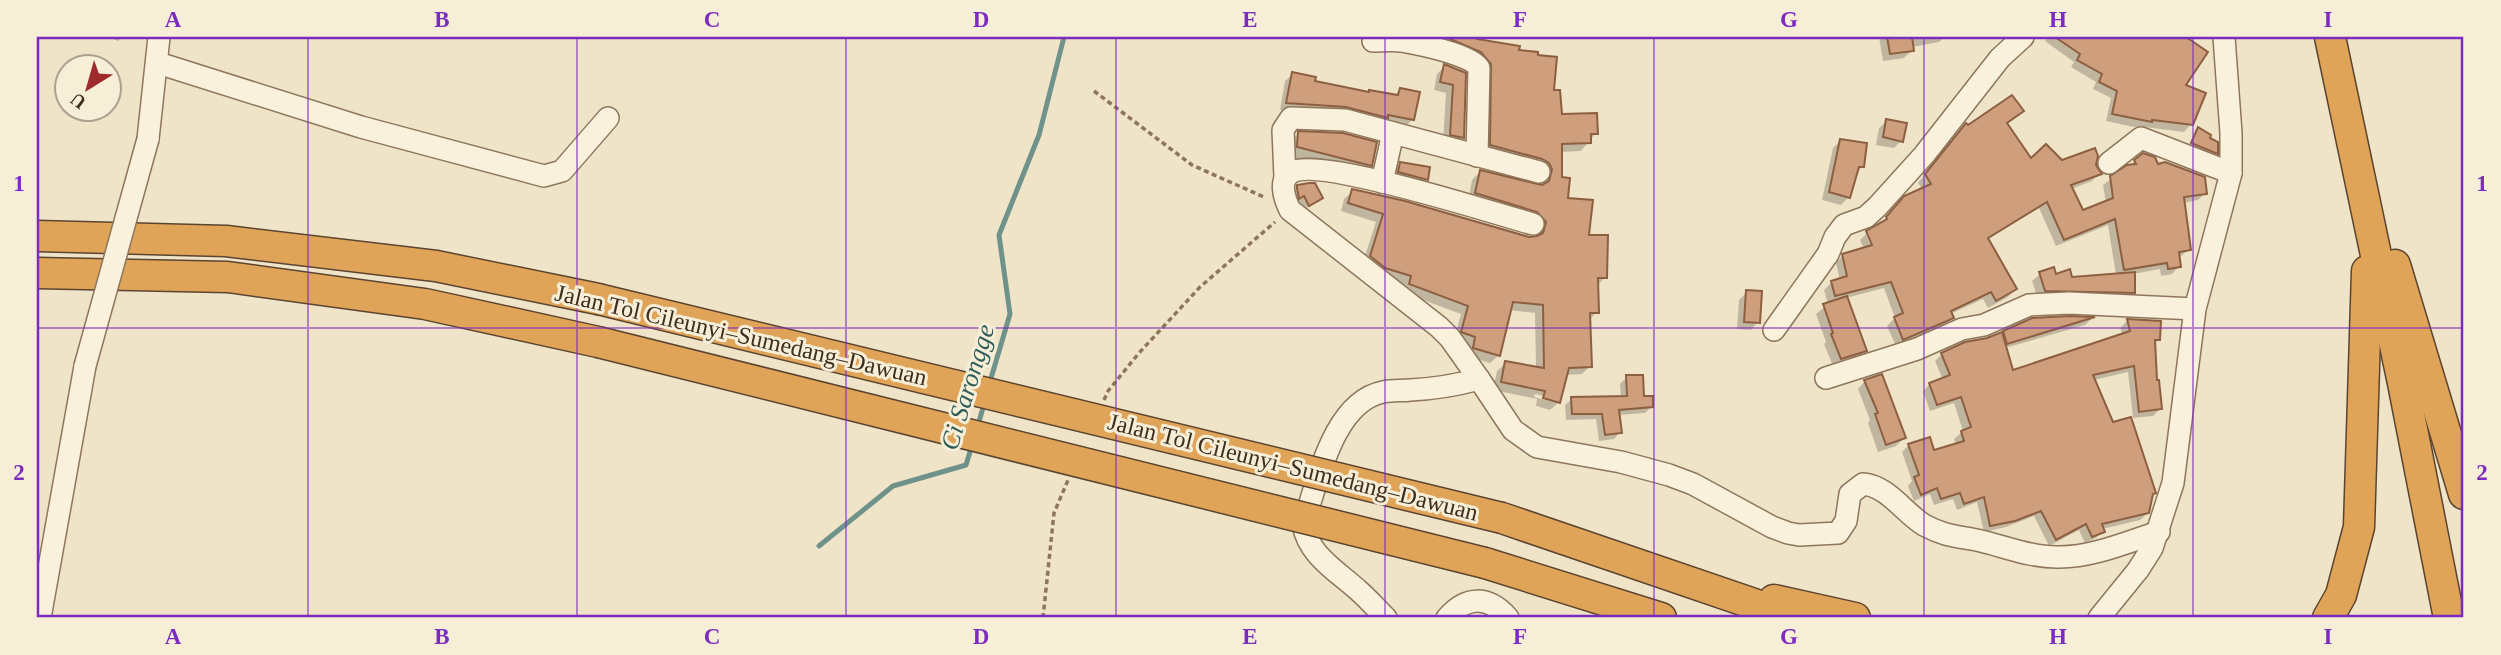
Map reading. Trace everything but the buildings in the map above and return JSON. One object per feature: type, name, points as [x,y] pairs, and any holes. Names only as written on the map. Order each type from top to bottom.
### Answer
[{"type":"highway","points":[[2330,37],[2378,234],[2463,618]]},
{"type":"highway","points":[[2347,37],[2403,383],[2449,618]]},
{"type":"highway","points":[[2378,234],[2464,494]]},
{"type":"highway","points":[[2328,618],[2341,595],[2359,527],[2378,234]]},
{"type":"highway","name":"Jalan Tol Cileunyi–Sumedang–Dawuan","points":[[37,236],[226,241],[436,266],[597,299],[1502,518],[1795,618]]},
{"type":"highway","name":"Jalan Tol Cileunyi–Sumedang–Dawuan","points":[[37,274],[228,277],[425,304],[598,342],[1485,563],[1661,618]]},
{"type":"highway","points":[[1685,580],[1855,618]]},
{"type":"street","points":[[40,618],[85,366],[148,139],[159,37]]},
{"type":"street","points":[[1774,330],[1828,254],[1844,225],[1866,217],[1877,207],[1924,155],[1991,68],[2023,37]]},
{"type":"street","points":[[2099,618],[2138,570],[2159,532],[2173,483],[2195,309],[2231,173],[2224,37]]},
{"type":"street","points":[[1373,41],[1405,42],[1468,58],[1477,64],[1478,156]]},
{"type":"street","points":[[158,63],[361,127],[544,176],[562,171],[608,118]]},
{"type":"street","points":[[1539,172],[1345,120],[1291,118],[1283,130],[1283,185],[1290,210],[1439,327],[1450,338],[1513,430],[1537,447],[1620,462],[1669,475],[1720,498],[1772,527],[1798,535],[1838,533],[1846,521],[1850,494],[1863,484],[1882,491],[1921,523],[1947,536],[1978,540],[2037,554],[2059,557],[2091,553],[2159,532]]},
{"type":"street","points":[[1382,182],[1393,133]]},
{"type":"street","points":[[2109,163],[2141,138],[2231,173]]},
{"type":"street","points":[[1285,177],[1293,171],[1305,168],[1348,173],[1533,224]]},
{"type":"street","points":[[1826,378],[1917,349],[1962,329],[1984,325],[2029,305],[2069,303],[2195,309]]},
{"type":"street","points":[[1386,618],[1320,557],[1304,532],[1303,524],[1332,442],[1354,406],[1373,395],[1385,391],[1461,384],[1479,379]]},
{"type":"street","points":[[1447,618],[1458,606],[1468,601],[1479,601],[1501,611],[1508,618]]},
{"type":"path","points":[[1094,91],[1192,164],[1290,210],[1200,287],[1139,353],[1108,391],[1102,403]]},
{"type":"path","points":[[1043,618],[1054,513],[1070,477]]},
{"type":"waterway","name":"Ci Sarongge","points":[[989,385],[1010,314],[999,235],[1039,135],[1064,37]]},
{"type":"waterway","name":"Ci Sarongge","points":[[978,425],[985,401]]},
{"type":"waterway","name":"Ci Sarongge","points":[[819,546],[893,486],[966,465],[972,445]]}]
